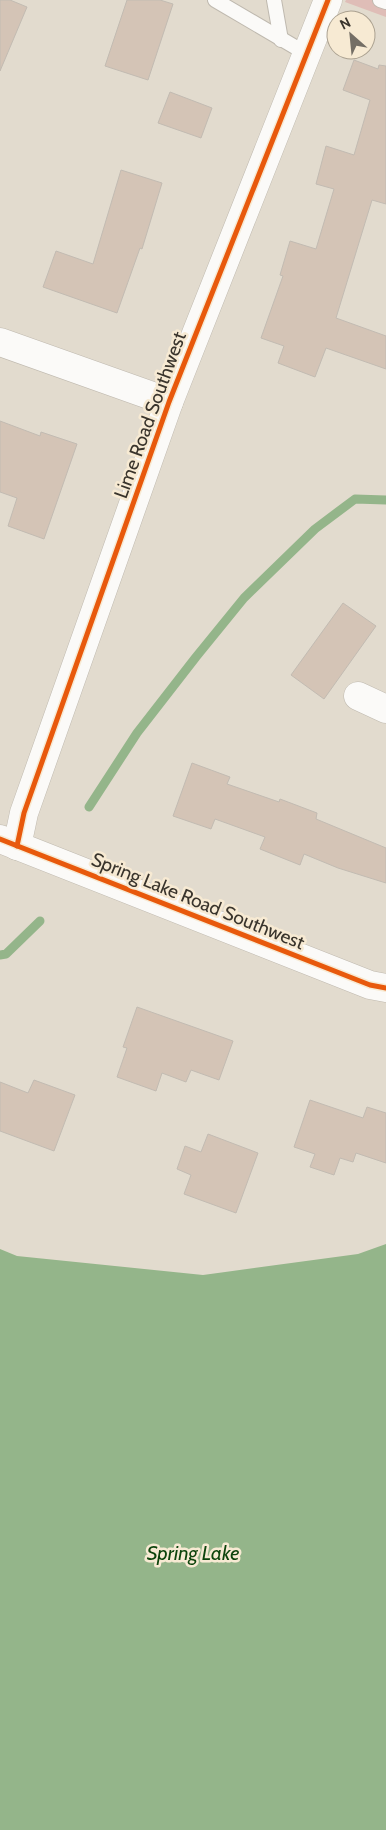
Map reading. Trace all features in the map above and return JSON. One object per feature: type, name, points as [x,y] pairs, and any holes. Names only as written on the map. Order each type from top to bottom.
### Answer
[{"type":"street","name":"Lime Road Southwest","points":[[9,842],[24,814],[169,402],[328,0]]},
{"type":"street","points":[[0,342],[169,402]]},
{"type":"street","points":[[358,696],[386,709]]},
{"type":"street","name":"Spring Lake Road Southwest","points":[[9,842],[370,985],[386,988]]},
{"type":"lane","points":[[216,0],[307,54]]},
{"type":"lane","points":[[274,0],[281,40]]},
{"type":"lane","points":[[380,0],[386,2]]},
{"type":"shaded area","points":[[346,0],[386,0],[386,17],[376,13],[376,10],[367,10],[345,2]]},
{"type":"water","name":"Spring Lake","points":[[386,1244],[386,1830],[0,1830],[0,1249],[17,1256],[203,1275],[358,1254]]},
{"type":"building","points":[[0,0],[10,0],[27,7],[0,71]]},
{"type":"building","points":[[127,0],[160,0],[173,4],[148,80],[105,66]]},
{"type":"building","points":[[354,60],[378,69],[379,65],[386,66],[386,204],[372,200],[336,318],[386,336],[386,369],[326,348],[315,377],[278,363],[284,346],[261,338],[283,276],[280,275],[290,241],[316,249],[334,189],[316,184],[326,146],[354,155],[370,100],[343,90]]},
{"type":"building","points":[[170,92],[212,108],[201,138],[158,123]]},
{"type":"building","points":[[121,170],[162,183],[142,249],[140,248],[117,313],[43,287],[56,251],[93,264]]},
{"type":"building","points":[[0,421],[40,436],[41,432],[77,444],[44,539],[8,526],[17,498],[0,492]]},
{"type":"building","points":[[343,603],[376,626],[324,699],[291,675]]},
{"type":"building","points":[[192,763],[230,777],[227,784],[279,802],[280,799],[317,813],[316,819],[386,848],[386,883],[338,868],[304,854],[300,865],[260,849],[265,837],[215,819],[211,829],[173,816]]},
{"type":"building","points":[[137,1007],[233,1041],[219,1080],[191,1070],[186,1082],[162,1073],[156,1091],[117,1077],[127,1048],[123,1047]]},
{"type":"building","points":[[34,1080],[75,1095],[54,1151],[0,1131],[0,1082],[28,1093]]},
{"type":"building","points":[[310,1100],[363,1118],[367,1107],[386,1113],[386,1163],[356,1153],[353,1162],[340,1158],[334,1175],[310,1167],[315,1154],[294,1147]]},
{"type":"building","points":[[208,1134],[258,1153],[236,1213],[184,1194],[191,1175],[177,1169],[185,1146],[201,1152]]},
{"type":"waterway","points":[[89,807],[137,733],[244,598],[315,529],[355,499],[386,500]]},
{"type":"waterway","points":[[0,955],[6,954],[40,921]]},
{"type":"cycle path","points":[[17,846],[24,813],[169,402],[328,0]]},
{"type":"cycle path","points":[[0,839],[370,985],[386,988]]}]
